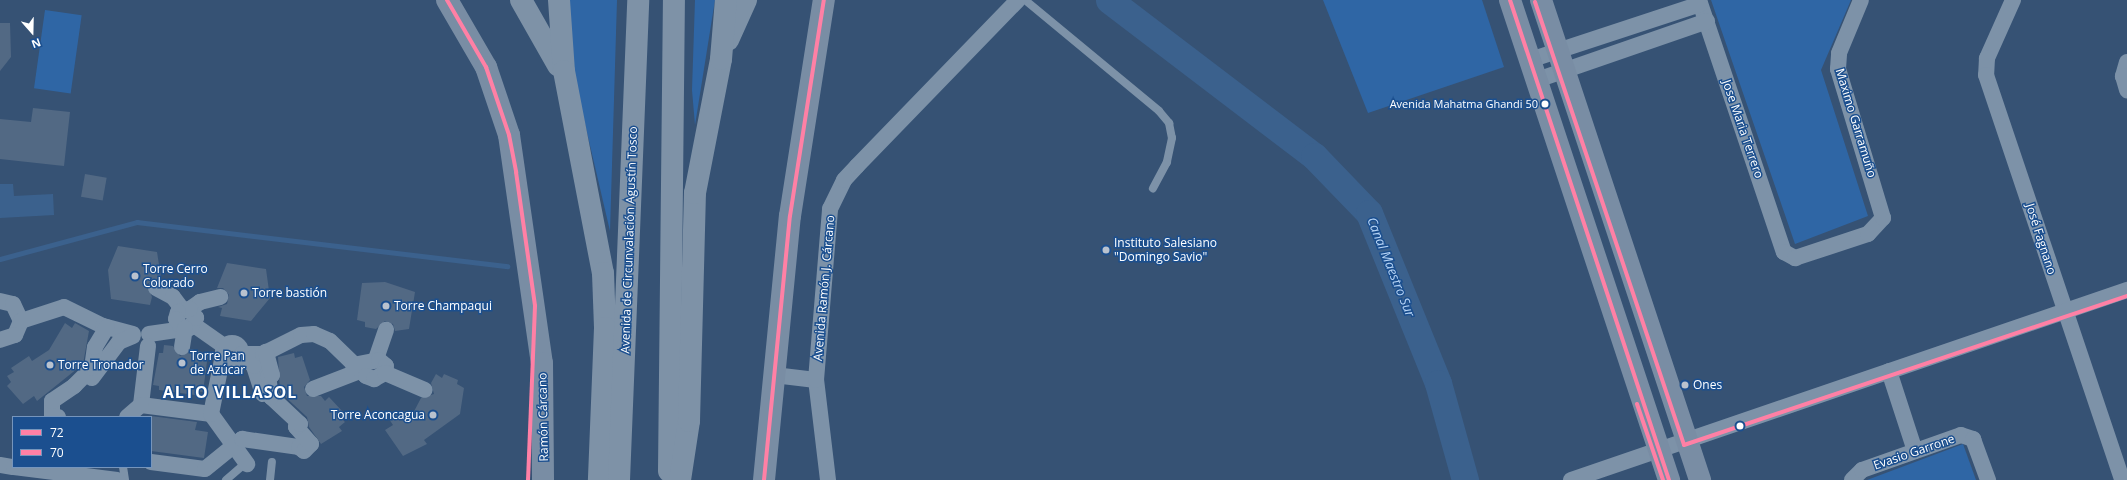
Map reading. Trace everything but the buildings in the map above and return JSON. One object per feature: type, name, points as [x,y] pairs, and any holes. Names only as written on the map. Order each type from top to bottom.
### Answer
[{"type":"highway","points":[[521,0],[549,47],[568,92]]},
{"type":"highway","points":[[559,0],[560,44],[603,273],[605,328],[599,480]]},
{"type":"highway","name":"Avenida de Circunvalación Agustín Tosco","points":[[619,480],[638,0]]},
{"type":"highway","points":[[669,480],[674,0]]},
{"type":"highway","points":[[680,480],[689,421],[695,201],[721,59],[726,0]]},
{"type":"highway","points":[[721,59],[746,0]]},
{"type":"main road","name":"Ramón Cárcano","points":[[447,0],[486,67],[509,134],[535,306],[545,406],[544,480]]},
{"type":"main road","points":[[764,480],[799,140],[824,0]]},
{"type":"main road","points":[[1510,0],[1669,480]]},
{"type":"main road","points":[[1541,0],[1700,480]]},
{"type":"main road","name":"Ramón Cárcano","points":[[528,480],[535,306]]},
{"type":"street","name":"Avenida Ramón J. Cárcano","points":[[828,480],[816,380],[827,231],[837,194],[857,166],[1018,0]]},
{"type":"street","name":"Maximo Garramuño","points":[[1789,257],[1810,254],[1868,234],[1880,225],[1883,210],[1837,61],[1861,0]]},
{"type":"street","name":"José Fagnano","points":[[2013,0],[1985,68],[2122,480]]},
{"type":"street","points":[[1561,61],[1700,2]]},
{"type":"street","name":"Jose Maria Terrero","points":[[1700,2],[1784,252],[1789,257]]},
{"type":"street","points":[[1533,70],[1706,21]]},
{"type":"street","points":[[2127,62],[2123,76],[2127,90]]},
{"type":"street","points":[[156,288],[173,297],[186,320],[224,351]]},
{"type":"street","points":[[1572,480],[1658,448],[1687,440],[2127,290]]},
{"type":"street","points":[[182,347],[186,320],[200,302],[220,297]]},
{"type":"street","points":[[0,299],[13,304],[21,321],[16,334],[0,340]]},
{"type":"street","points":[[21,321],[64,307],[107,327],[141,337]]},
{"type":"street","points":[[86,388],[119,342],[141,337],[186,320]]},
{"type":"street","points":[[55,416],[52,401],[74,386],[92,368],[95,347],[107,327]]},
{"type":"street","points":[[313,389],[376,359],[386,330]]},
{"type":"street","points":[[242,354],[266,352],[301,335],[314,334],[330,341],[357,368],[374,379],[385,373]]},
{"type":"street","points":[[141,337],[141,405]]},
{"type":"street","points":[[211,414],[224,351],[235,343],[242,354],[254,366],[266,403]]},
{"type":"street","points":[[152,462],[205,469],[242,439],[299,447],[301,438],[284,421],[290,412],[271,396],[268,376],[272,375],[266,352]]},
{"type":"street","points":[[376,359],[385,364],[385,373]]},
{"type":"street","points":[[1889,371],[1915,451]]},
{"type":"street","points":[[385,373],[425,390]]},
{"type":"street","points":[[774,375],[816,380]]},
{"type":"street","points":[[40,399],[55,416]]},
{"type":"street","points":[[128,416],[141,405],[211,414],[234,445],[245,464]]},
{"type":"street","name":"Evasio Garrone","points":[[1854,477],[1915,451],[1961,435],[1973,439],[1988,480]]},
{"type":"street","points":[[0,465],[12,467]]},
{"type":"street","points":[[30,468],[76,471],[117,480]]},
{"type":"lane","points":[[1025,0],[1159,111],[1169,123],[1172,138],[1167,162],[1153,188]]},
{"type":"lane","points":[[271,478],[272,462]]},
{"type":"lane","points":[[226,480],[245,464]]},
{"type":"lane","points":[[123,468],[125,480]]},
{"type":"shaded area","points":[[566,0],[617,0],[610,231],[571,64]]},
{"type":"shaded area","points":[[695,0],[715,0],[695,125],[692,90]]},
{"type":"shaded area","points":[[1323,0],[1482,0],[1504,67],[1368,113]]},
{"type":"shaded area","points":[[1711,0],[1851,0],[1821,70],[1868,216],[1795,244]]},
{"type":"shaded area","points":[[45,10],[82,15],[71,93],[34,88]]},
{"type":"shaded area","points":[[0,184],[13,184],[14,196],[53,194],[54,215],[0,218]]},
{"type":"shaded area","points":[[1963,444],[1976,480],[1867,480]]},
{"type":"waterway","name":"Canal Maestro Sur","points":[[1109,0],[1314,156],[1369,213],[1438,383],[1465,480]]},
{"type":"waterway","points":[[0,259],[137,222],[507,266]]},
{"type":"transit line","name":"72","points":[[447,0],[486,67],[509,135],[516,172],[535,306],[528,480]]},
{"type":"transit line","name":"72","points":[[764,480],[790,216],[824,0]]},
{"type":"transit line","name":"72","points":[[1510,0],[1669,480]]},
{"type":"transit line","name":"70","points":[[1535,2],[1684,445],[2127,296]]},
{"type":"transit line","name":"70","points":[[1637,404],[1663,480]]},
{"type":"place","name":"Avenida Mahatma Ghandi 50","points":[[1545,104]]},
{"type":"place","name":"Instituto Salesiano \"Domingo Savio\"","points":[[1106,250]]},
{"type":"place","name":"Torre Cerro Colorado","points":[[135,276]]},
{"type":"place","name":"Torre bastión","points":[[244,293]]},
{"type":"place","name":"Torre Champaqui","points":[[386,306]]},
{"type":"place","name":"Torre Pan de Azúcar","points":[[182,363]]},
{"type":"place","name":"Torre Tronador","points":[[50,365]]},
{"type":"place","name":"Ones","points":[[1685,385]]},
{"type":"place","name":"Torre Aconcagua","points":[[433,415]]},
{"type":"district","name":"ALTO VILLASOL","points":[[230,392]]}]
